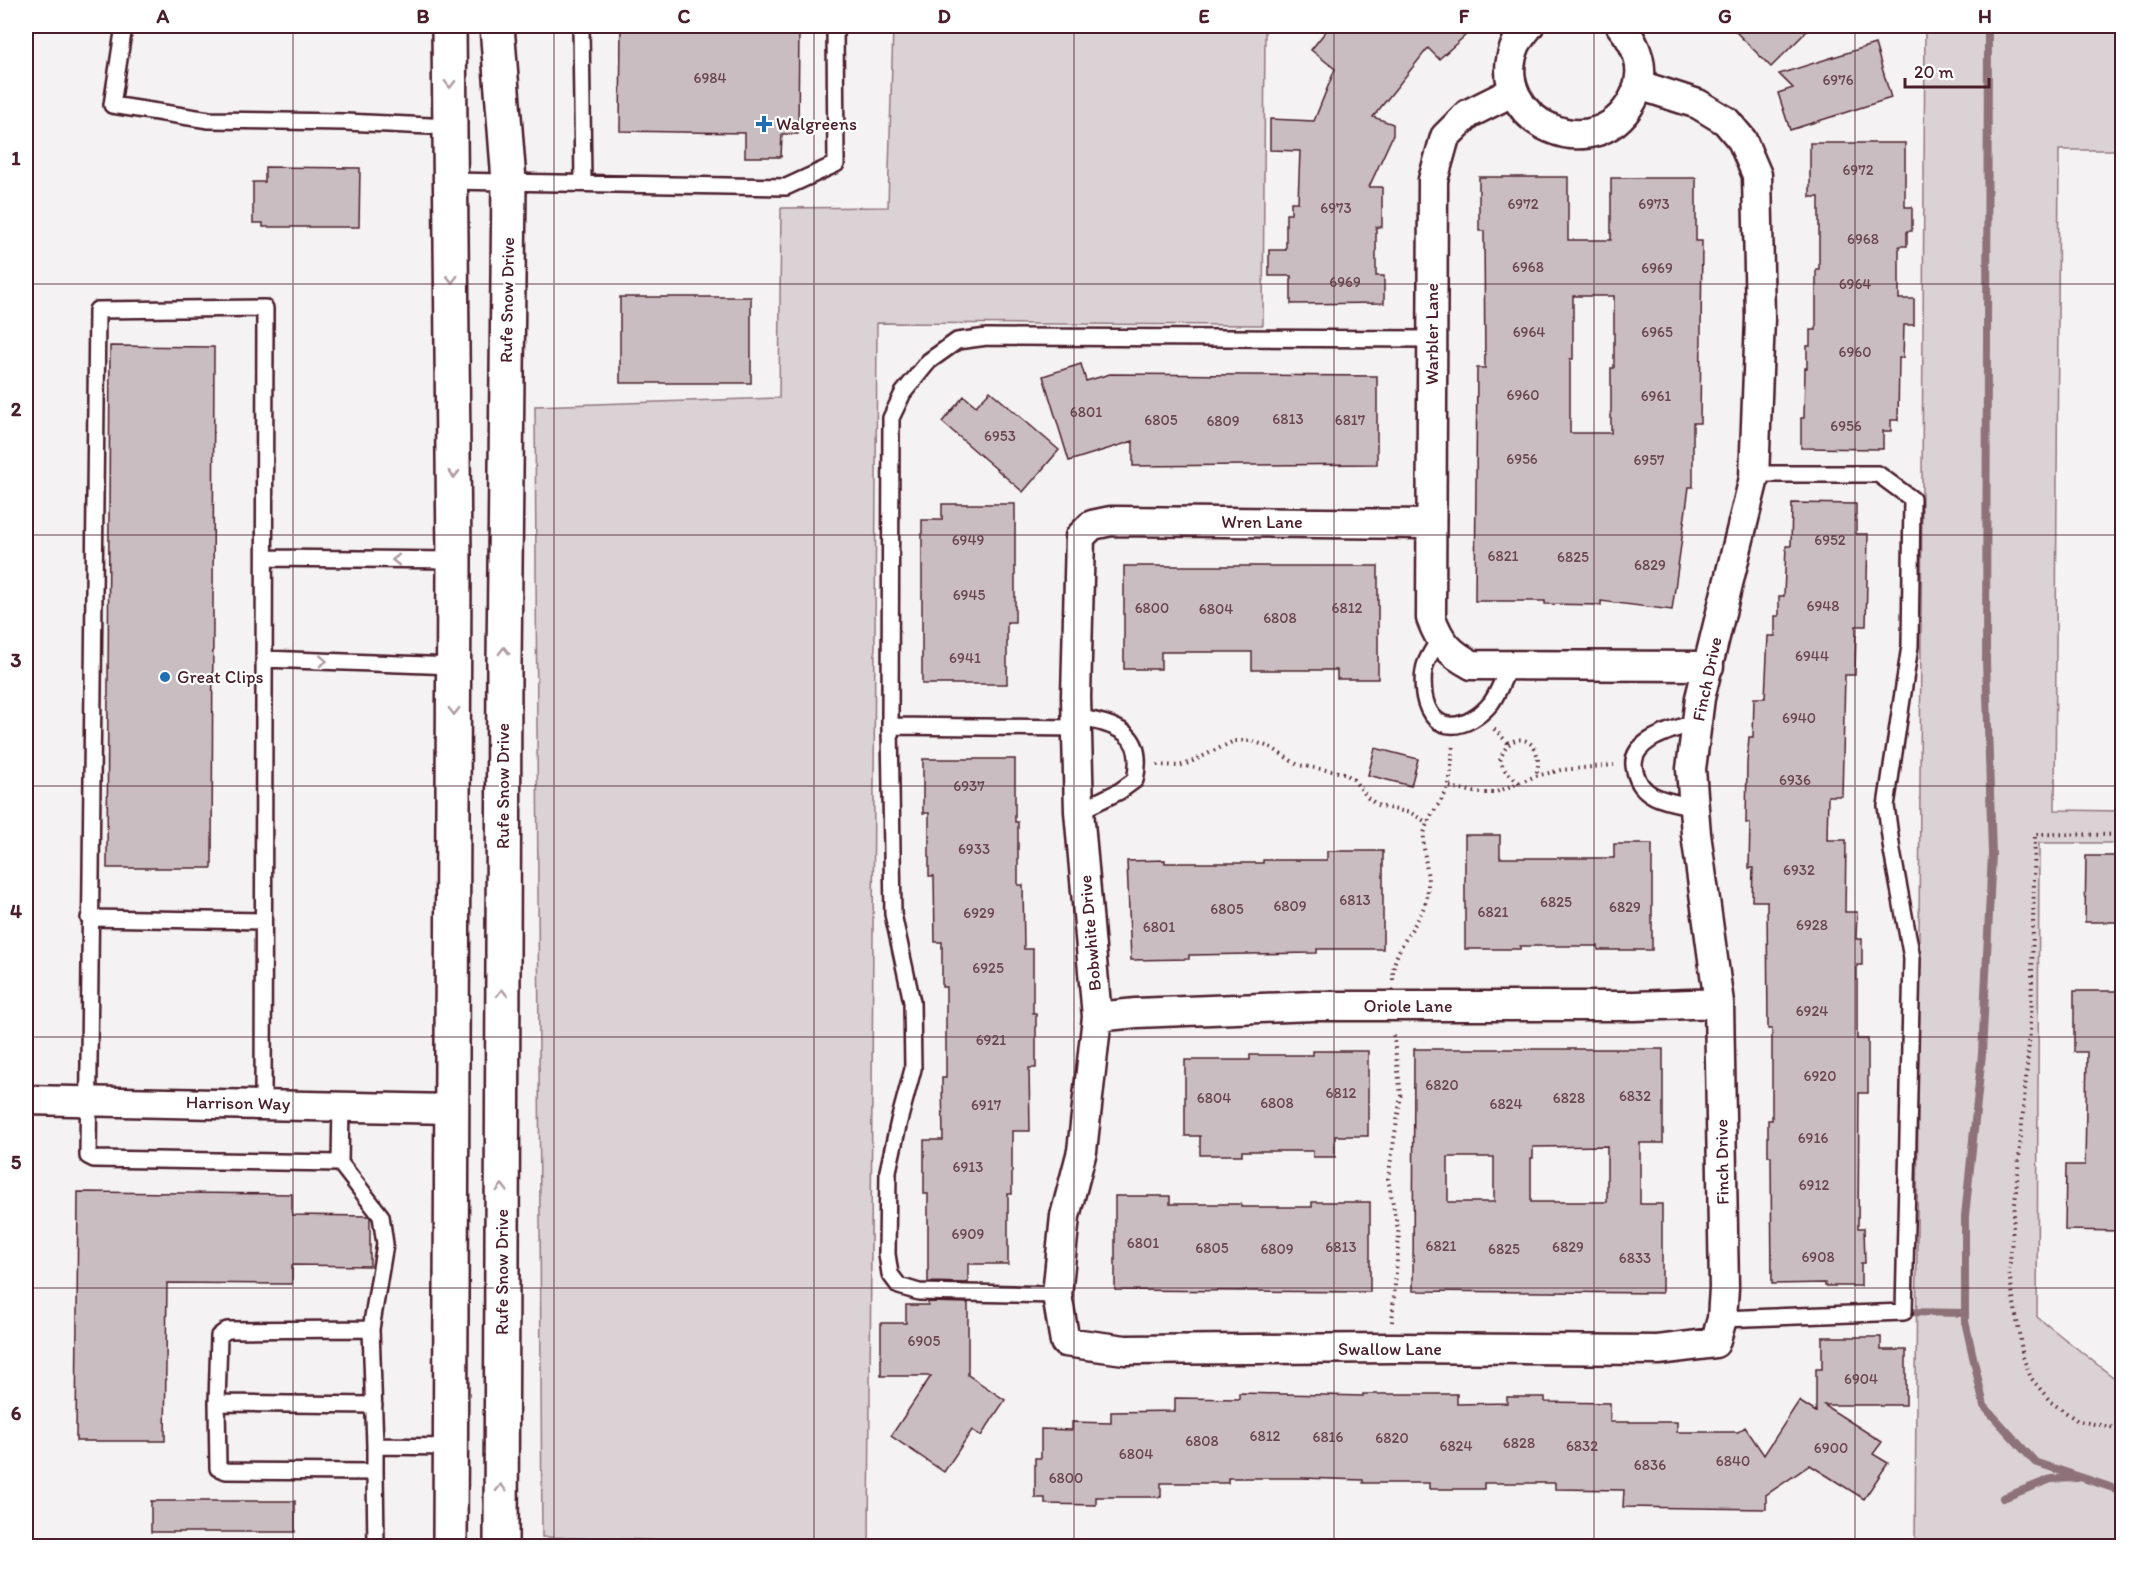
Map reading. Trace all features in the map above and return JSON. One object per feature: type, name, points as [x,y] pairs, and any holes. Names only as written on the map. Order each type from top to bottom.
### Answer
[{"type":"main road","points":[[449,26],[454,560],[450,1546]]},
{"type":"main road","name":"Rufe Snow Drive","points":[[497,26],[509,182],[504,688],[501,1546]]},
{"type":"street","points":[[1529,26],[1516,44],[1511,67],[1514,91],[1525,112],[1544,127],[1567,135],[1591,133],[1612,124],[1630,106],[1639,85],[1640,62],[1633,41],[1621,26]]},
{"type":"street","name":"Finch Drive","points":[[1639,85],[1698,104],[1726,121],[1742,140],[1757,175],[1760,318],[1754,474],[1700,698],[1691,769],[1719,1003],[1724,1288],[1719,1331]]},
{"type":"street","name":"Warbler Lane","points":[[1435,628],[1431,524],[1433,180],[1444,137],[1468,114],[1514,91]]},
{"type":"street","name":"Wren Lane","points":[[1092,525],[1111,521],[1431,524]]},
{"type":"street","name":"Bobwhite Drive","points":[[1065,1342],[1058,1295],[1065,1216],[1082,1151],[1097,1017],[1079,811],[1077,723],[1080,537],[1092,525]]},
{"type":"street","points":[[1435,628],[1457,657],[1472,665],[1709,666]]},
{"type":"street","name":"Oriole Lane","points":[[1097,1017],[1136,1013],[1313,1006],[1634,1006],[1719,1003]]},
{"type":"street","name":"Harrison Way","points":[[26,1100],[451,1108]]},
{"type":"street","name":"Swallow Lane","points":[[1065,1342],[1125,1350],[1403,1348],[1658,1350],[1719,1331]]},
{"type":"lane","points":[[124,26],[112,105],[209,120],[345,122],[451,127]]},
{"type":"lane","points":[[582,26],[583,183]]},
{"type":"lane","points":[[451,181],[786,187],[836,164],[835,26]]},
{"type":"lane","points":[[263,1103],[265,308],[98,310],[89,918],[88,1156],[94,1160],[340,1163]]},
{"type":"lane","points":[[1058,1295],[919,1292],[899,1286],[890,1274],[887,1254],[888,1172],[898,1122],[913,1069],[912,1002],[893,914],[890,726],[891,418],[903,393],[929,361],[957,341],[987,336],[1432,339]]},
{"type":"lane","points":[[1719,1331],[1904,1312],[1912,958],[1886,806],[1911,646],[1912,498],[1878,474],[1754,474]]},
{"type":"lane","points":[[265,558],[454,560]]},
{"type":"lane","points":[[1435,628],[1425,665],[1423,686],[1426,704],[1432,718],[1444,725],[1458,726],[1477,716],[1491,702],[1509,666]]},
{"type":"lane","points":[[264,659],[454,666]]},
{"type":"lane","points":[[1695,807],[1655,797],[1642,788],[1636,777],[1633,763],[1634,754],[1642,746],[1661,734],[1697,722]]},
{"type":"lane","points":[[890,726],[1109,723],[1132,741],[1139,764],[1135,780],[1120,792],[1079,811]]},
{"type":"lane","points":[[89,918],[263,921]]},
{"type":"lane","points":[[341,1105],[340,1163],[381,1216],[385,1244],[371,1329],[376,1546]]},
{"type":"lane","points":[[371,1329],[227,1330],[219,1336],[218,1468],[226,1471],[375,1472]]},
{"type":"lane","points":[[217,1403],[374,1405]]},
{"type":"lane","points":[[375,1446],[451,1447]]},
{"type":"path","points":[[1519,783],[1505,770],[1500,761],[1508,743],[1517,740],[1526,741],[1538,754],[1539,765],[1536,776]]},
{"type":"path","points":[[1139,764],[1179,766],[1234,741],[1252,741],[1272,748],[1298,765],[1344,772],[1353,778],[1368,798],[1379,806],[1411,813],[1428,823]]},
{"type":"path","points":[[1449,787],[1479,793],[1494,793],[1536,776],[1578,767],[1633,763]]},
{"type":"path","points":[[2122,835],[2036,834],[2031,1020],[2008,1273],[2023,1357],[2031,1378],[2052,1401],[2078,1421],[2122,1430]]},
{"type":"shaded area","points":[[893,26],[1265,26],[1263,325],[877,323],[869,1546],[542,1537],[535,406],[779,398],[781,208],[888,207]]},
{"type":"shaded area","points":[[1925,26],[2122,26],[2122,150],[2059,150],[2055,810],[2122,811],[2122,843],[2039,843],[2037,1317],[2122,1384],[2122,1546],[1915,1546]]},
{"type":"building","name":"Walgreens","points":[[621,26],[799,26],[798,134],[782,134],[781,157],[745,157],[745,133],[620,131]]},
{"type":"building","points":[[1330,26],[1476,26],[1439,59],[1428,48],[1373,117],[1393,124],[1393,135],[1369,187],[1382,187],[1382,227],[1376,227],[1376,276],[1384,276],[1384,303],[1291,304],[1291,276],[1269,276],[1269,250],[1286,250],[1286,214],[1291,214],[1291,202],[1298,202],[1300,151],[1270,150],[1270,119],[1314,121],[1335,69],[1311,50]]},
{"type":"building","points":[[1730,26],[1812,26],[1771,67]]},
{"type":"building","points":[[1875,44],[1891,98],[1790,130],[1778,93],[1793,88],[1779,74]]},
{"type":"building","points":[[1810,143],[1905,143],[1905,207],[1912,207],[1912,231],[1907,231],[1907,246],[1899,246],[1899,299],[1914,299],[1914,325],[1904,325],[1903,358],[1899,358],[1898,420],[1891,420],[1891,431],[1883,431],[1883,449],[1801,448],[1807,346],[1810,346],[1810,330],[1816,330],[1816,269],[1819,269],[1819,197],[1810,197]]},
{"type":"building","points":[[265,167],[360,168],[359,227],[263,227],[263,223],[253,223],[253,182],[265,182]]},
{"type":"building","points":[[1479,177],[1568,177],[1568,240],[1611,240],[1611,178],[1696,178],[1696,241],[1702,241],[1700,423],[1693,423],[1693,487],[1689,487],[1672,610],[1601,601],[1601,605],[1545,604],[1545,601],[1475,601],[1477,368],[1485,368],[1484,231],[1479,231]],"holes":[[[1573,296],[1614,296],[1611,433],[1570,433]]]},
{"type":"building","points":[[620,297],[751,297],[751,383],[620,383]]},
{"type":"building","points":[[110,346],[214,347],[212,868],[107,868]]},
{"type":"building","points":[[1081,364],[1086,381],[1110,374],[1377,376],[1377,464],[1133,466],[1133,441],[1069,461],[1043,376]]},
{"type":"building","points":[[990,391],[1059,450],[1023,492],[942,422],[964,396],[976,406]]},
{"type":"building","points":[[1792,503],[1856,504],[1856,534],[1868,534],[1866,626],[1856,626],[1855,675],[1845,675],[1842,796],[1828,796],[1827,840],[1846,840],[1845,912],[1857,912],[1856,939],[1862,939],[1862,965],[1857,965],[1857,1039],[1868,1039],[1868,1093],[1859,1093],[1858,1228],[1864,1228],[1865,1263],[1861,1263],[1861,1286],[1825,1286],[1825,1283],[1772,1284],[1771,1156],[1768,1156],[1768,1120],[1772,1120],[1772,1029],[1768,1029],[1767,901],[1752,901],[1753,868],[1749,868],[1750,823],[1746,823],[1747,763],[1749,737],[1753,737],[1754,698],[1765,698],[1768,636],[1775,636],[1775,616],[1779,616],[1779,596],[1784,596],[1786,546],[1791,546]]},
{"type":"building","points":[[942,504],[1015,504],[1015,622],[1007,622],[1007,684],[922,684],[922,520],[942,520]]},
{"type":"building","points":[[1124,566],[1378,566],[1378,679],[1337,679],[1337,670],[1252,670],[1252,652],[1161,652],[1161,669],[1124,669]]},
{"type":"building","points":[[1375,748],[1418,759],[1411,786],[1368,775]]},
{"type":"building","points":[[923,759],[1015,759],[1015,822],[1018,822],[1018,885],[1023,885],[1024,949],[1033,949],[1036,1068],[1029,1068],[1030,1131],[1012,1131],[1012,1194],[1008,1194],[1008,1264],[968,1264],[968,1283],[928,1282],[928,1194],[924,1194],[924,1140],[943,1140],[942,1078],[946,1078],[946,987],[942,987],[942,942],[935,942],[934,876],[929,876],[929,813],[923,813]]},
{"type":"building","points":[[1465,835],[1500,835],[1500,858],[1614,858],[1614,844],[1652,844],[1652,950],[1598,950],[1598,946],[1465,949]]},
{"type":"building","points":[[1327,851],[1383,851],[1383,949],[1317,949],[1317,953],[1189,955],[1189,959],[1131,960],[1127,861],[1263,863],[1263,860],[1327,860]]},
{"type":"building","points":[[2086,856],[2122,856],[2122,922],[2085,922]]},
{"type":"building","points":[[2074,991],[2122,991],[2122,1231],[2065,1230],[2066,1165],[2085,1165],[2087,1052],[2074,1052]]},
{"type":"building","points":[[1414,1049],[1663,1049],[1663,1143],[1640,1143],[1640,1204],[1662,1204],[1662,1293],[1413,1291]],"holes":[[[1607,1146],[1607,1202],[1531,1202],[1533,1147]],[[1448,1157],[1494,1157],[1494,1202],[1448,1202]]]},
{"type":"building","points":[[1313,1051],[1368,1051],[1368,1136],[1335,1136],[1335,1157],[1313,1157],[1313,1151],[1242,1151],[1242,1155],[1200,1155],[1200,1136],[1185,1136],[1185,1060],[1250,1060],[1250,1055],[1313,1055]]},
{"type":"building","points":[[78,1192],[292,1194],[292,1215],[369,1216],[370,1266],[292,1265],[292,1284],[167,1283],[165,1441],[76,1441]]},
{"type":"building","points":[[1115,1196],[1170,1196],[1170,1204],[1241,1204],[1241,1207],[1312,1207],[1312,1202],[1370,1202],[1370,1292],[1115,1290]]},
{"type":"building","points":[[928,1302],[968,1303],[968,1375],[1005,1400],[981,1436],[972,1430],[944,1472],[891,1436],[931,1376],[881,1376],[881,1323],[906,1323],[906,1305],[928,1305]]},
{"type":"building","points":[[1822,1337],[1881,1337],[1881,1350],[1906,1350],[1906,1405],[1824,1405],[1882,1442],[1873,1454],[1888,1463],[1864,1499],[1810,1465],[1766,1495],[1766,1509],[1623,1507],[1624,1490],[1555,1489],[1555,1483],[1484,1483],[1484,1489],[1429,1489],[1429,1483],[1363,1483],[1363,1480],[1302,1478],[1228,1478],[1228,1483],[1161,1483],[1161,1497],[1096,1497],[1096,1505],[1045,1504],[1045,1498],[1035,1498],[1035,1458],[1041,1458],[1041,1429],[1072,1430],[1072,1422],[1111,1423],[1111,1412],[1175,1411],[1175,1398],[1239,1399],[1239,1393],[1363,1396],[1363,1394],[1457,1394],[1457,1404],[1507,1403],[1507,1397],[1545,1397],[1545,1402],[1610,1403],[1610,1422],[1677,1422],[1677,1432],[1738,1432],[1745,1427],[1764,1455],[1799,1401],[1816,1412],[1816,1369],[1822,1369]]},
{"type":"building","points":[[151,1501],[295,1501],[295,1532],[151,1532]]},
{"type":"waterway","points":[[1988,26],[1986,661],[1992,854],[1982,1054],[1965,1216],[1965,1321],[1984,1406],[2035,1462],[2122,1491]]},
{"type":"waterway","points":[[1904,1312],[1965,1313]]},
{"type":"waterway","points":[[2003,1498],[2051,1479],[2077,1478]]},
{"type":"place","name":"Walgreens","points":[[764,124]]},
{"type":"place","name":"Great Clips","points":[[165,677]]}]
